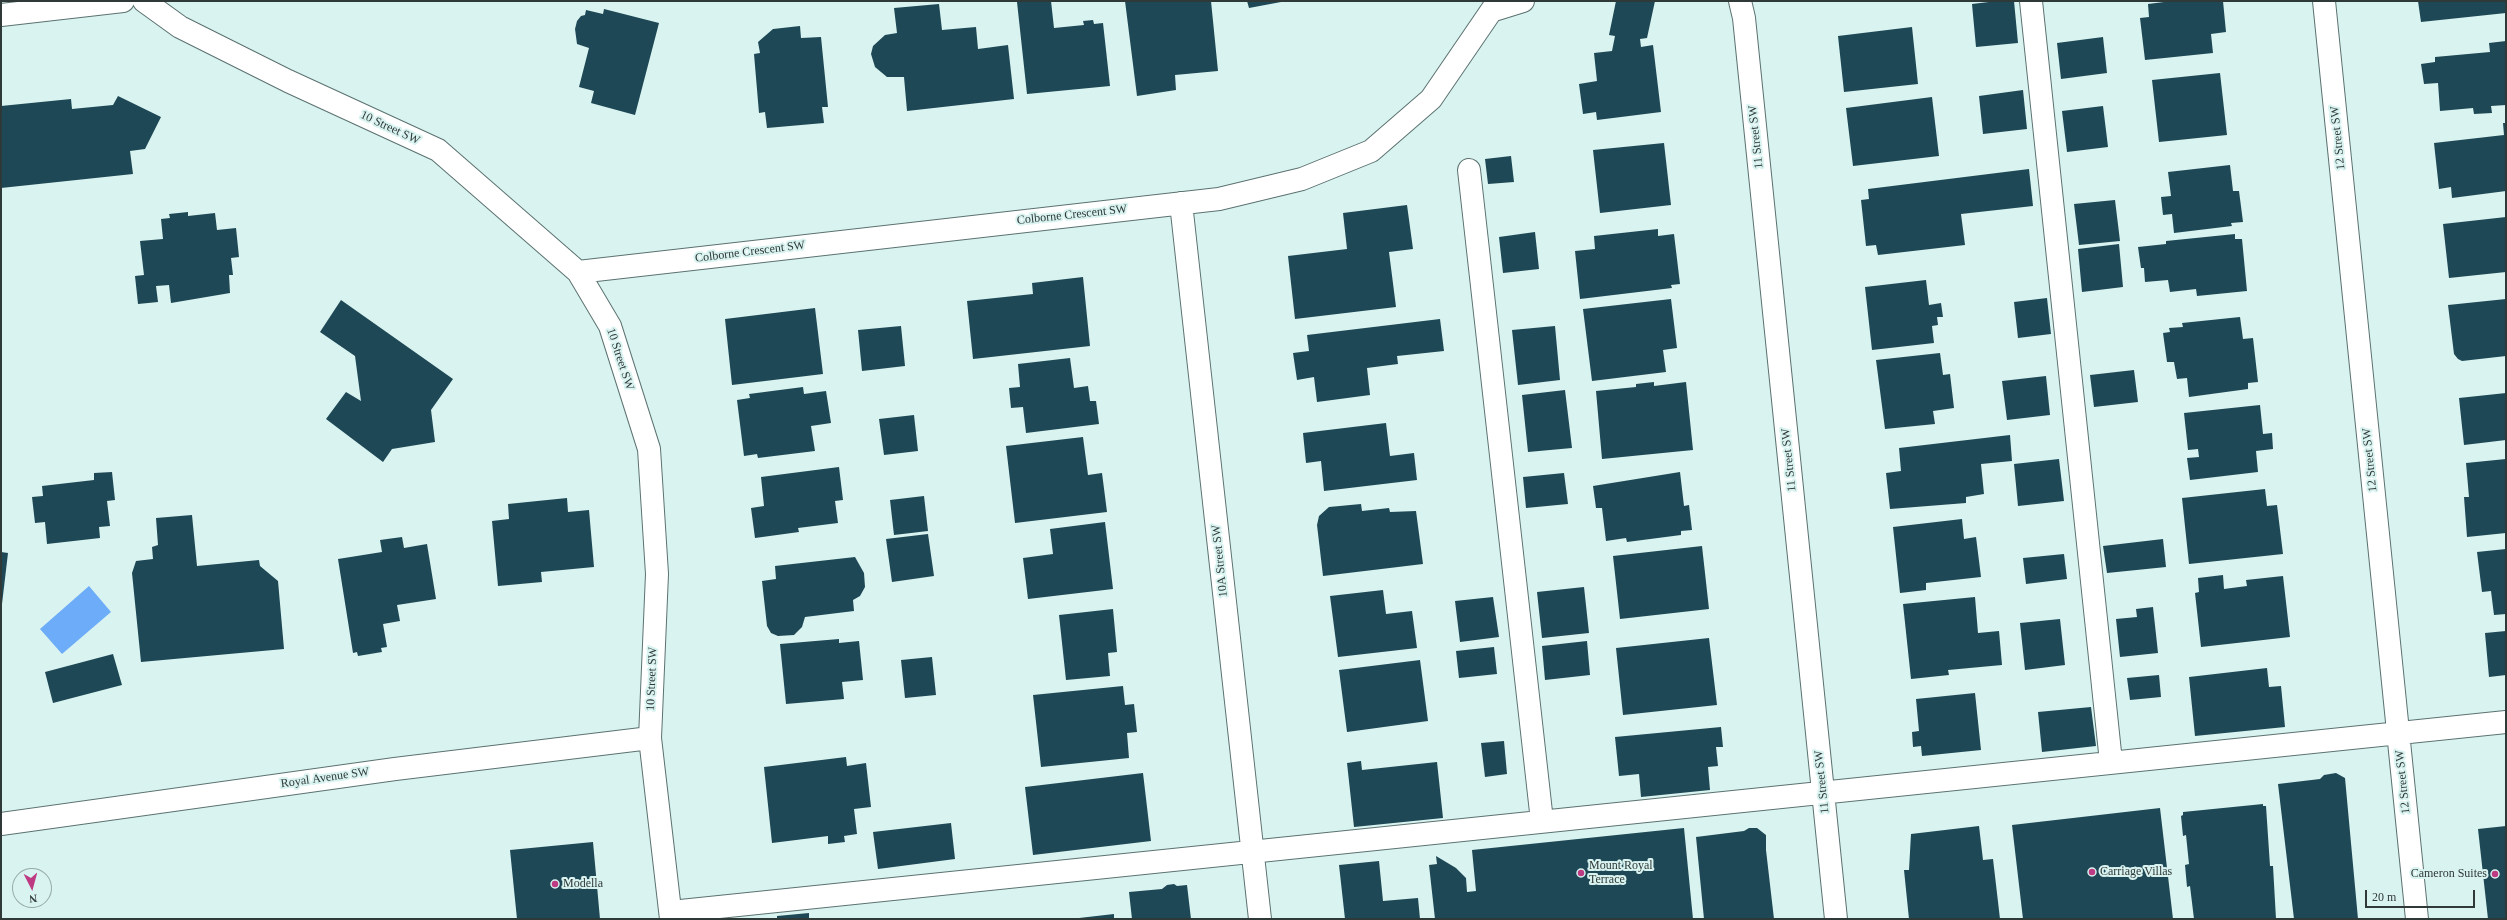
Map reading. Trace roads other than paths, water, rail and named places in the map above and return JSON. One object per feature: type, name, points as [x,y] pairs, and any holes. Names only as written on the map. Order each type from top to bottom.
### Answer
[{"type":"street","points":[[1,15],[123,1]]},
{"type":"street","name":"10 Street SW","points":[[144,1],[187,30],[288,81],[438,150],[578,272],[610,326],[649,449],[657,574],[650,738],[671,916]]},
{"type":"street","name":"Colborne Crescent SW","points":[[578,272],[1219,199],[1302,180],[1371,151],[1431,98],[1496,5],[1523,1]]},
{"type":"street","name":"11 Street SW","points":[[1740,1],[1744,18],[1836,919]]},
{"type":"street","points":[[2030,1],[2110,762]]},
{"type":"street","name":"12 Street SW","points":[[2324,1],[2417,919]]},
{"type":"street","points":[[1469,170],[1542,821]]},
{"type":"street","name":"10A Street SW","points":[[1181,203],[1260,919]]},
{"type":"street","points":[[671,916],[1252,851],[2506,722]]},
{"type":"street","name":"Royal Avenue SW","points":[[1,824],[395,769],[650,738]]},
{"type":"water","points":[[89,586],[111,612],[62,654],[40,629]]},
{"type":"place","name":"Carriage Villas","points":[[2092,872]]},
{"type":"place","name":"Mount Royal Terrace","points":[[1581,873]]},
{"type":"place","name":"Cameron Suites","points":[[2495,874]]},
{"type":"place","name":"Modella","points":[[555,884]]}]
